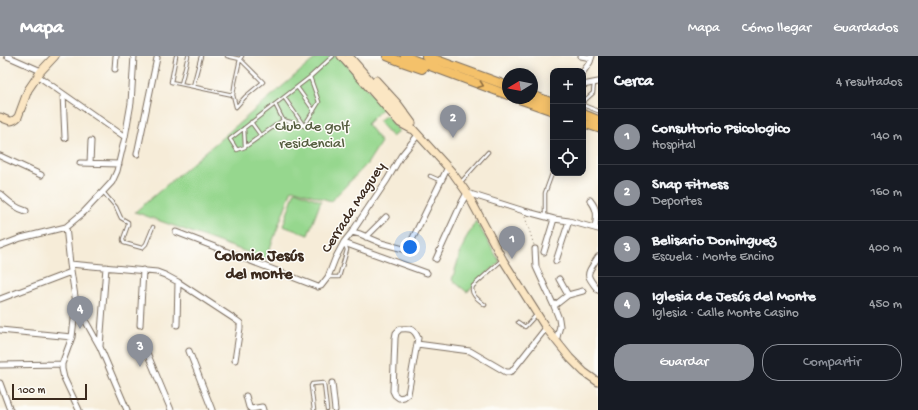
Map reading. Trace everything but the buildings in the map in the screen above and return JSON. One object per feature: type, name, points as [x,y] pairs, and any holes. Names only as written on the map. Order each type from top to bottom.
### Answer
[{"type":"main road","points":[[341,56],[400,123],[417,133]]},
{"type":"main road","points":[[349,56],[461,183],[468,193],[503,260],[546,328],[570,358],[584,372],[598,382]]},
{"type":"main road","points":[[355,56],[398,104],[413,124],[417,133]]},
{"type":"main road","points":[[387,56],[421,68],[458,76]]},
{"type":"main road","points":[[405,56],[502,93]]},
{"type":"main road","points":[[426,56],[502,84]]},
{"type":"main road","points":[[0,117],[10,121],[18,117],[28,90],[52,57]]},
{"type":"main road","points":[[538,97],[550,102]]},
{"type":"main road","points":[[532,104],[550,111]]},
{"type":"main road","points":[[586,115],[598,119]]},
{"type":"main road","points":[[586,121],[598,119]]},
{"type":"street","points":[[7,56],[39,73],[63,94],[125,137]]},
{"type":"street","points":[[115,70],[116,56]]},
{"type":"street","points":[[0,246],[21,238],[66,227],[84,212],[112,182],[119,164],[131,103],[134,56]]},
{"type":"street","points":[[581,56],[591,57],[590,62],[586,68]]},
{"type":"street","points":[[137,154],[158,57]]},
{"type":"street","points":[[586,84],[596,82]]},
{"type":"street","points":[[63,94],[65,138]]},
{"type":"street","name":"Cerrada Maguey","points":[[176,232],[313,286],[322,286],[344,244],[417,133]]},
{"type":"street","points":[[90,163],[91,141]]},
{"type":"street","points":[[0,156],[41,174]]},
{"type":"street","points":[[80,163],[119,164]]},
{"type":"street","points":[[352,232],[381,243],[407,250],[447,166]]},
{"type":"street","points":[[436,259],[462,202],[468,193],[545,217],[597,228],[596,210],[590,200]]},
{"type":"street","points":[[0,194],[15,206],[26,211]]},
{"type":"street","points":[[366,237],[386,217]]},
{"type":"street","points":[[544,252],[554,219]]},
{"type":"street","points":[[556,261],[569,222]]},
{"type":"street","points":[[66,227],[76,303],[72,337],[62,364],[62,369],[64,378],[79,410]]},
{"type":"street","points":[[344,244],[427,273]]},
{"type":"street","points":[[535,249],[536,267],[559,319],[560,326],[556,341]]},
{"type":"street","points":[[598,257],[588,276],[598,290]]},
{"type":"street","points":[[70,264],[157,272],[178,282],[240,323],[235,360]]},
{"type":"street","points":[[100,347],[106,267]]},
{"type":"street","points":[[140,325],[143,270]]},
{"type":"street","points":[[0,299],[71,272]]},
{"type":"street","points":[[559,279],[568,295]]},
{"type":"street","points":[[177,325],[178,282]]},
{"type":"street","points":[[554,306],[568,295],[583,291]]},
{"type":"street","points":[[76,303],[100,347],[127,410]]},
{"type":"street","points":[[417,344],[470,351],[506,372],[509,372],[512,371],[546,328]]},
{"type":"street","points":[[400,329],[411,329],[416,332],[418,338],[417,344],[413,357],[408,394],[399,398],[393,391],[396,333],[400,329]]},
{"type":"street","points":[[0,330],[72,337]]},
{"type":"street","points":[[145,348],[171,410]]},
{"type":"street","points":[[189,351],[212,410]]},
{"type":"street","points":[[0,365],[62,364]]},
{"type":"street","points":[[0,383],[10,410]]},
{"type":"street","points":[[332,383],[334,410]]},
{"type":"street","points":[[246,396],[249,407],[262,407],[263,410]]},
{"type":"lane","points":[[176,56],[171,82],[233,95]]},
{"type":"lane","points":[[181,84],[188,56]]},
{"type":"lane","points":[[193,86],[201,56]]},
{"type":"lane","points":[[227,56],[241,57],[249,68],[264,82],[245,97],[236,107],[233,95],[241,57]]},
{"type":"lane","points":[[283,120],[245,147],[236,150],[230,139],[310,77],[333,56]]},
{"type":"lane","points":[[304,126],[319,102],[310,77]]},
{"type":"lane","points":[[586,99],[593,93],[596,82]]},
{"type":"lane","points":[[298,86],[314,111]]},
{"type":"lane","points":[[284,97],[304,126]]},
{"type":"lane","points":[[275,104],[283,120],[304,126]]},
{"type":"lane","points":[[586,109],[598,119]]},
{"type":"lane","points":[[251,122],[261,136]]},
{"type":"lane","points":[[244,128],[245,147]]},
{"type":"lane","points":[[461,183],[488,152]]},
{"type":"lane","points":[[430,176],[439,180],[447,166]]},
{"type":"lane","points":[[545,217],[545,193],[551,176]]},
{"type":"lane","points":[[103,192],[116,207],[121,218],[128,222],[123,239],[124,243],[142,248],[145,246],[153,227]]},
{"type":"lane","points":[[328,277],[339,277],[347,250],[344,244]]},
{"type":"lane","points":[[485,305],[473,294],[471,288],[503,260]]},
{"type":"lane","points":[[525,327],[537,314]]},
{"type":"lane","points":[[518,322],[528,330]]},
{"type":"lane","points":[[314,410],[311,386],[312,384],[323,383],[327,410]]},
{"type":"path","points":[[524,211],[535,249]]},
{"type":"green space","name":"Club de golf residencial","points":[[318,56],[339,56],[384,107],[367,124],[381,142],[367,164],[331,201],[292,189],[266,259],[135,212]]},
{"type":"green space","points":[[386,115],[399,131],[392,137],[379,121]]},
{"type":"green space","points":[[295,191],[321,201],[308,235],[283,226]]},
{"type":"green space","points":[[476,221],[500,262],[467,292],[452,280],[466,238]]},
{"type":"place","name":"Snap Fitness","points":[[453,138]]},
{"type":"place","name":"Consultorio Psicologico","points":[[512,259]]},
{"type":"place","name":"Iglesia de Jesús del Monte","points":[[80,329]]},
{"type":"place","name":"Belisario Dominguez","points":[[140,367]]},
{"type":"district","name":"Colonia Jesús del monte","points":[[259,266]]}]
